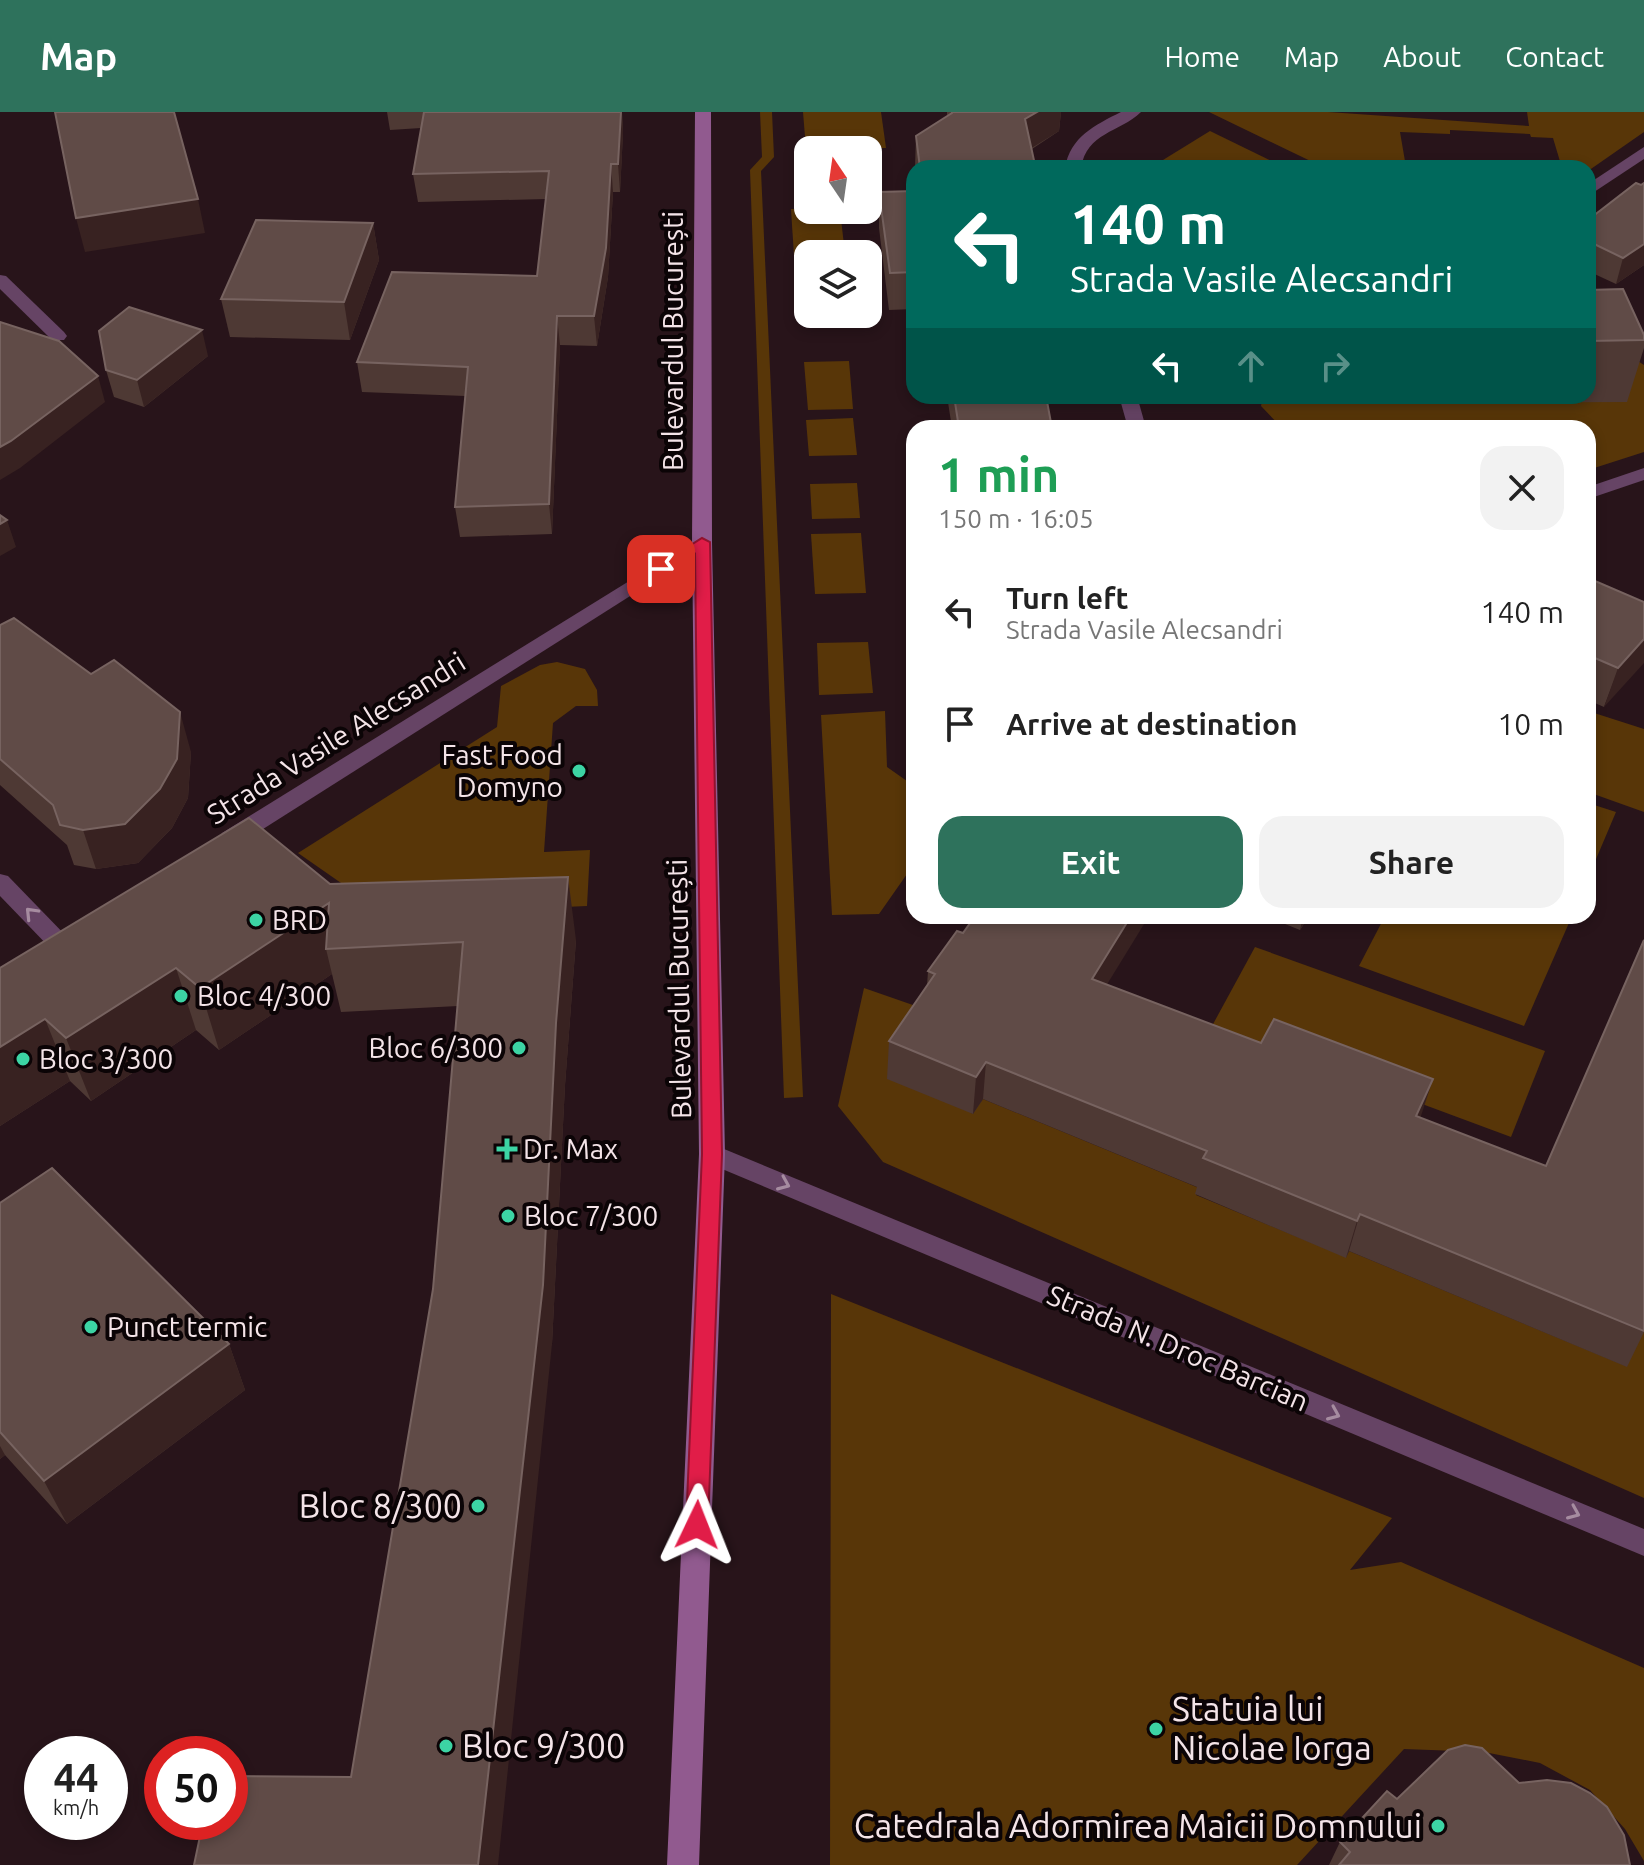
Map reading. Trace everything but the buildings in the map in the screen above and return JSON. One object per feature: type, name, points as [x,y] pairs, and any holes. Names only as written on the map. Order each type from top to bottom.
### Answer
[{"type":"main road","name":"Bulevardul București","points":[[683,1865],[712,1154],[702,542],[703,112]]},
{"type":"street","points":[[1075,160],[1079,146],[1096,132],[1133,112]]},
{"type":"street","points":[[1596,185],[1644,152]]},
{"type":"street","points":[[0,280],[58,336]]},
{"type":"street","points":[[1596,490],[1644,474]]},
{"type":"street","name":"Strada Vasile Alecsandri","points":[[214,849],[702,542]]},
{"type":"street","points":[[0,882],[68,941],[37,960]]},
{"type":"street","name":"Strada N. Droc Barcian","points":[[712,1154],[1644,1543]]},
{"type":"shaded area","points":[[760,112],[772,112],[774,157],[761,171],[803,1097],[784,1098],[750,170],[762,157]]},
{"type":"shaded area","points":[[803,112],[881,112],[886,148],[882,148],[882,136],[805,136]]},
{"type":"shaded area","points":[[1209,112],[1328,112],[1529,126],[1527,112],[1644,112],[1644,132],[1596,165],[1596,160],[1560,160],[1553,138],[1450,130],[1450,134],[1400,132],[1405,160],[1308,160]]},
{"type":"shaded area","points":[[1210,131],[1270,160],[1163,160]]},
{"type":"shaded area","points":[[791,209],[794,209],[794,224],[842,224],[843,240],[794,240],[794,256]]},
{"type":"shaded area","points":[[1596,334],[1644,365],[1644,452],[1596,467],[1596,420],[1274,420],[1261,406],[1261,404],[1627,402],[1596,344]]},
{"type":"shaded area","points":[[849,361],[853,409],[808,410],[804,362]]},
{"type":"shaded area","points":[[853,418],[857,455],[809,456],[806,420]]},
{"type":"shaded area","points":[[857,483],[860,518],[812,519],[810,484]]},
{"type":"shaded area","points":[[861,533],[866,593],[815,594],[811,534]]},
{"type":"shaded area","points":[[868,642],[873,693],[819,695],[817,643]]},
{"type":"shaded area","points":[[557,662],[585,669],[597,690],[598,706],[576,706],[553,723],[544,852],[590,850],[587,906],[387,915],[298,853],[497,727],[501,686],[540,665]]},
{"type":"shaded area","points":[[885,711],[887,767],[906,780],[906,875],[879,914],[832,915],[821,715]]},
{"type":"shaded area","points":[[1596,714],[1644,729],[1644,812],[1596,795]]},
{"type":"shaded area","points":[[1596,806],[1616,812],[1596,859]]},
{"type":"shaded area","points":[[1381,924],[1569,924],[1524,1026],[1359,966]]},
{"type":"shaded area","points":[[1255,947],[1545,1051],[1511,1137],[1212,1026]]},
{"type":"shaded area","points":[[864,988],[933,1012],[972,1114],[983,1099],[1199,1188],[1196,1195],[1346,1257],[1349,1251],[1626,1366],[1644,1319],[1644,1498],[883,1162],[838,1106]]},
{"type":"shaded area","points":[[831,1294],[1392,1518],[1350,1570],[1401,1562],[1644,1668],[1644,1861],[1625,1829],[1590,1790],[1540,1763],[1484,1752],[1404,1749],[1297,1865],[830,1865]]},
{"type":"place","name":"Fast Food Domyno","points":[[579,771]]},
{"type":"place","name":"BRD","points":[[256,920]]},
{"type":"place","name":"Bloc 4/300","points":[[181,996]]},
{"type":"place","name":"Bloc 6/300","points":[[519,1048]]},
{"type":"place","name":"Bloc 3/300","points":[[23,1059]]},
{"type":"place","name":"Dr. Max","points":[[507,1149]]},
{"type":"place","name":"Bloc 7/300","points":[[508,1216]]},
{"type":"place","name":"Punct termic","points":[[91,1327]]},
{"type":"place","name":"Bloc 8/300","points":[[478,1506]]},
{"type":"place","name":"Statuia lui Nicolae Iorga","points":[[1156,1729]]},
{"type":"place","name":"Bloc 9/300","points":[[446,1746]]},
{"type":"place","name":"Catedrala Adormirea Maicii Domnului","points":[[1438,1826]]},
{"type":"route","points":[[661,569],[702,542],[712,1154],[697,1525]]}]
